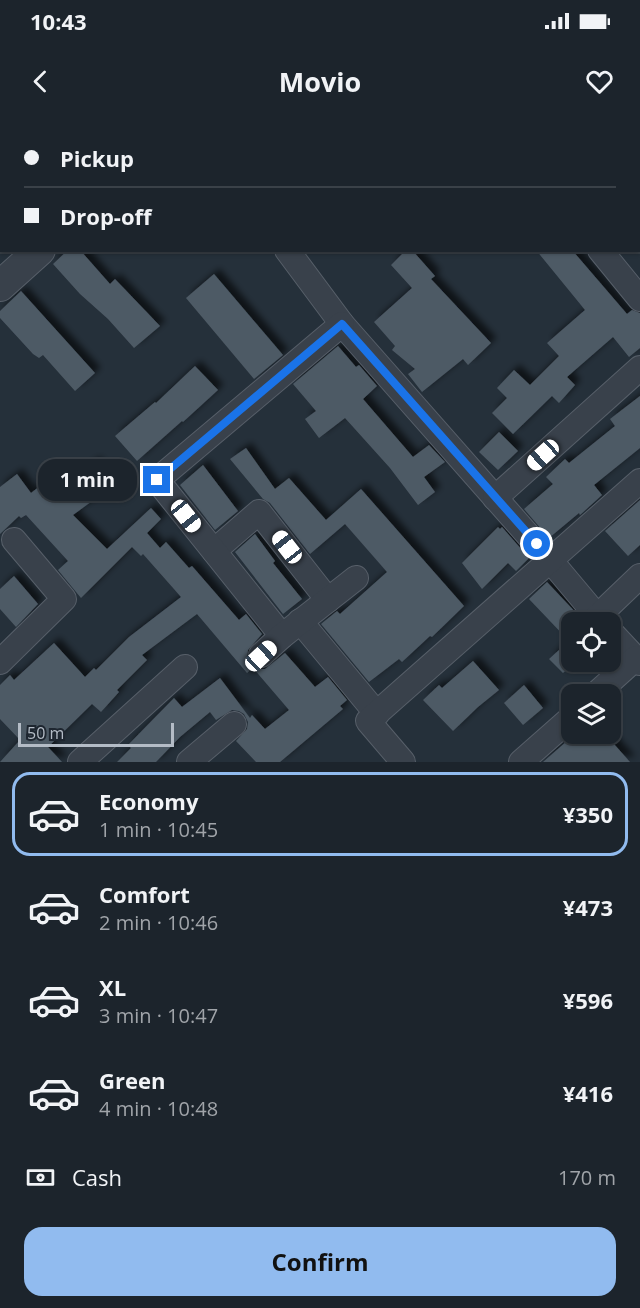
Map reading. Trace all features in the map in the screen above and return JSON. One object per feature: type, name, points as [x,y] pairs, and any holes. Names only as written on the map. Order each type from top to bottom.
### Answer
[{"type":"street","points":[[0,286],[38,252]]},
{"type":"street","points":[[288,252],[342,324],[593,612]]},
{"type":"street","points":[[602,252],[640,299]]},
{"type":"street","points":[[342,324],[157,480],[214,551],[377,714]]},
{"type":"street","points":[[495,498],[640,368]]},
{"type":"street","points":[[404,762],[368,721],[640,481]]},
{"type":"street","points":[[214,551],[259,512],[328,600]]},
{"type":"street","points":[[4,650],[64,599],[14,540]]},
{"type":"street","points":[[612,612],[640,576]]},
{"type":"street","points":[[261,656],[291,628],[356,578]]},
{"type":"street","points":[[609,684],[638,661],[621,643]]},
{"type":"street","points":[[80,762],[185,668]]},
{"type":"street","points":[[189,762],[234,724]]},
{"type":"street","points":[[521,762],[561,727]]},
{"type":"building","points":[[66,252],[82,252],[110,284],[115,279],[160,326],[134,348],[53,264]]},
{"type":"building","points":[[404,252],[414,252],[435,276],[431,279],[491,343],[468,365],[463,359],[422,392],[408,374],[415,369],[392,350],[395,346],[374,322],[412,288],[391,265]]},
{"type":"building","points":[[538,252],[574,252],[627,314],[632,310],[640,313],[640,348],[629,357],[613,337],[567,377],[575,385],[559,403],[552,396],[513,434],[492,413],[507,398],[497,388],[514,370],[530,385],[559,356],[547,343],[585,310]]},
{"type":"building","points":[[214,274],[283,355],[254,379],[186,298]]},
{"type":"building","points":[[21,291],[95,373],[75,391],[43,355],[39,358],[33,354],[0,318],[0,311]]},
{"type":"building","points":[[338,346],[377,386],[363,399],[413,457],[429,445],[445,462],[424,477],[435,492],[418,505],[390,468],[345,418],[319,438],[305,419],[316,411],[293,384]]},
{"type":"building","points":[[195,366],[218,390],[137,461],[115,436],[156,403]]},
{"type":"building","points":[[640,396],[640,448],[594,485],[602,495],[549,538],[524,509],[553,484],[546,477],[565,459],[569,463],[615,426],[610,419]]},
{"type":"building","points":[[499,432],[518,451],[498,470],[479,452]]},
{"type":"building","points":[[246,448],[275,489],[289,478],[326,520],[361,489],[464,606],[402,662],[399,659],[369,682],[321,624],[337,611],[340,614],[387,572],[345,524],[310,554],[270,503],[263,499],[230,459]]},
{"type":"building","points":[[95,462],[103,472],[111,466],[121,480],[73,515],[107,549],[151,508],[161,519],[147,533],[160,548],[166,542],[189,568],[192,566],[239,620],[246,614],[262,634],[248,650],[247,659],[251,665],[257,669],[265,669],[285,653],[315,687],[328,677],[347,700],[340,706],[343,709],[280,762],[256,762],[236,741],[247,729],[248,722],[244,714],[232,710],[216,720],[210,712],[180,737],[156,762],[117,762],[131,748],[128,745],[174,698],[182,707],[220,678],[250,718],[252,715],[265,729],[289,710],[253,668],[247,673],[197,614],[142,655],[147,660],[117,690],[119,692],[101,712],[92,704],[48,747],[62,762],[0,762],[20,740],[0,719],[0,685],[10,675],[14,680],[54,643],[85,677],[94,668],[96,670],[129,637],[181,597],[143,554],[141,556],[132,547],[81,598],[58,570],[68,561],[26,515],[21,518],[19,516],[0,534],[0,487],[17,474],[31,493],[45,482],[53,492]]},
{"type":"building","points":[[203,465],[238,511],[215,530],[180,485]]},
{"type":"building","points":[[640,500],[640,545],[628,556],[605,531]]},
{"type":"building","points":[[498,527],[500,529],[502,527],[529,558],[516,571],[508,563],[482,589],[462,563]]},
{"type":"building","points":[[255,534],[275,561],[273,563],[302,599],[283,614],[235,552]]},
{"type":"building","points":[[14,576],[38,604],[16,627],[0,609],[0,589]]},
{"type":"building","points":[[547,582],[575,612],[561,612],[561,633],[529,599]]},
{"type":"building","points":[[561,648],[561,671],[549,659]]},
{"type":"building","points":[[473,661],[499,690],[453,731],[423,700],[439,685],[442,688]]},
{"type":"building","points":[[524,685],[543,708],[523,725],[504,703]]},
{"type":"building","points":[[564,744],[614,744],[630,762],[543,762]]},
{"type":"route","points":[[157,480],[342,324],[537,544]]}]
